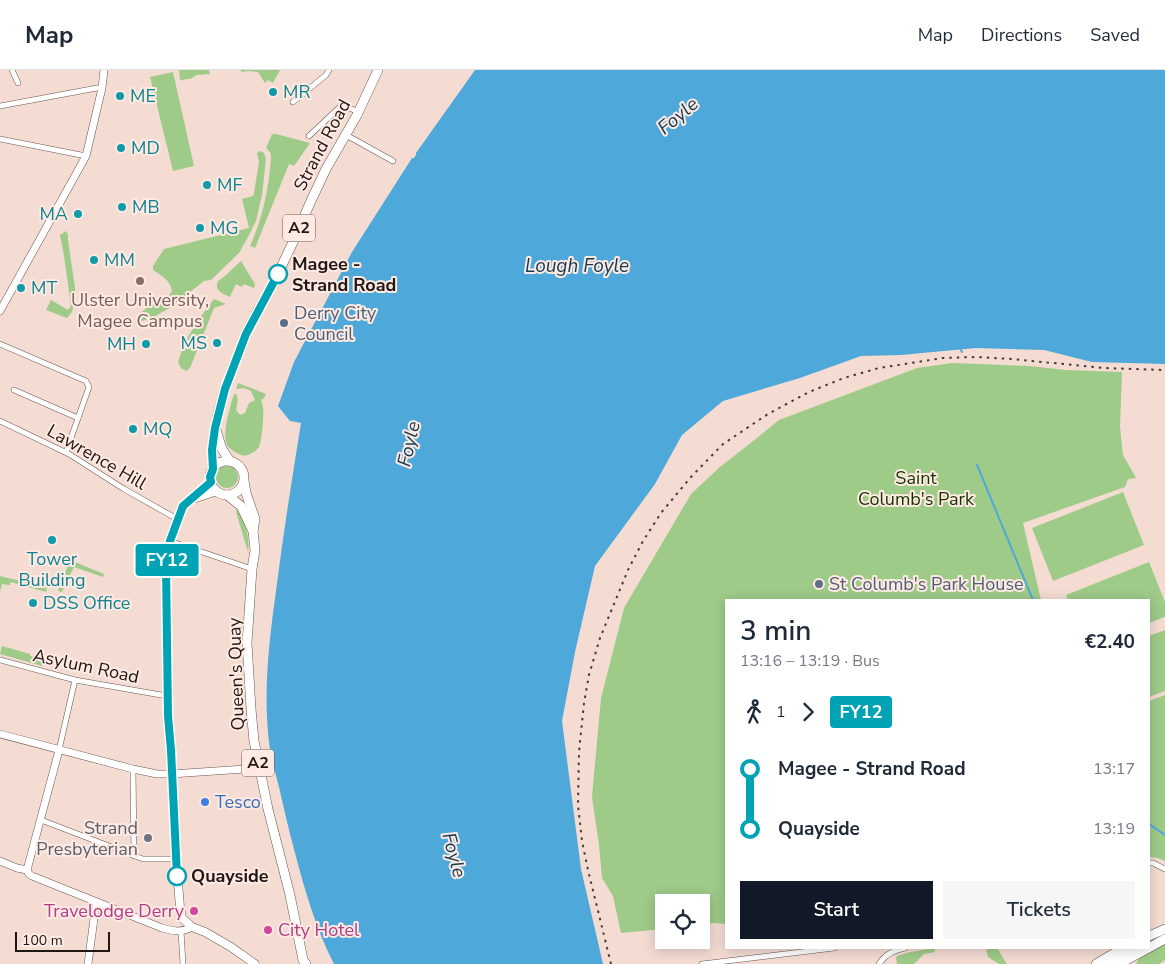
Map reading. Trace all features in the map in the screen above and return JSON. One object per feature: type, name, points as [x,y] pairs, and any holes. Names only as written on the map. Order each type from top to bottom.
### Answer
[{"type":"highway","name":"Strand Road","points":[[213,469],[212,450],[215,428],[225,389],[246,334],[291,248],[326,169],[359,112],[378,70]]},
{"type":"highway","name":"A2","points":[[215,428],[222,449],[230,461],[242,469],[244,481]]},
{"type":"highway","points":[[213,469],[220,462],[230,461]]},
{"type":"highway","name":"A2","points":[[211,482],[210,477],[213,469]]},
{"type":"highway","points":[[227,495],[238,491],[244,481]]},
{"type":"highway","name":"Queen's Quay","points":[[244,481],[255,519],[253,531],[255,550],[247,643],[254,741],[268,809],[290,894],[304,963]]},
{"type":"highway","points":[[211,482],[217,491]]},
{"type":"highway","name":"A2","points":[[217,491],[227,495]]},
{"type":"highway","name":"Queen's Quay","points":[[227,495],[240,506],[253,531]]},
{"type":"highway","points":[[1150,936],[1165,929]]},
{"type":"highway","points":[[1150,942],[1165,935]]},
{"type":"highway","points":[[1150,944],[1165,939]]},
{"type":"highway","points":[[1096,964],[1126,953]]},
{"type":"highway","points":[[1106,964],[1116,957]]},
{"type":"main road","points":[[0,311],[4,297],[86,156],[102,88],[104,70]]},
{"type":"main road","points":[[168,930],[177,925],[182,918],[176,859],[167,696],[167,554],[183,506],[211,482]]},
{"type":"main road","points":[[189,500],[217,491]]},
{"type":"main road","points":[[0,734],[157,774],[259,768]]},
{"type":"main road","points":[[27,870],[59,750]]},
{"type":"main road","points":[[0,861],[27,870],[32,876],[97,903],[168,930],[185,931],[192,927]]},
{"type":"main road","points":[[90,964],[94,911],[97,903]]},
{"type":"main road","points":[[182,918],[192,927],[231,947],[255,964]]},
{"type":"street","points":[[13,70],[18,83]]},
{"type":"street","points":[[293,102],[326,75],[329,70]]},
{"type":"street","points":[[0,106],[102,88]]},
{"type":"street","points":[[310,136],[342,105],[359,112]]},
{"type":"street","points":[[346,135],[392,161]]},
{"type":"street","points":[[0,139],[86,156]]},
{"type":"street","points":[[0,344],[86,381],[89,387],[66,452]]},
{"type":"street","points":[[14,390],[78,418]]},
{"type":"street","name":"Lawrence Hill","points":[[0,421],[66,452],[124,489],[179,520]]},
{"type":"street","points":[[170,541],[252,569]]},
{"type":"street","name":"Asylum Road","points":[[0,660],[76,680],[167,696]]},
{"type":"street","points":[[59,750],[76,680]]},
{"type":"street","points":[[133,769],[134,856]]},
{"type":"street","points":[[41,820],[143,859],[176,859]]},
{"type":"street","points":[[1150,863],[1165,869]]},
{"type":"street","points":[[181,931],[183,964]]},
{"type":"street","points":[[702,964],[826,949]]},
{"type":"street","points":[[879,964],[894,950],[900,949]]},
{"type":"green space","points":[[179,70],[209,70],[210,74],[197,75],[190,79],[180,80]]},
{"type":"green space","points":[[240,70],[280,70],[273,83],[268,80],[265,83],[258,72],[242,72]]},
{"type":"green space","points":[[173,72],[194,166],[173,171],[150,77]]},
{"type":"green space","points":[[272,134],[310,143],[294,166],[289,164],[255,248],[250,246],[262,213],[267,191],[271,157],[270,152],[266,148]]},
{"type":"green space","points":[[260,151],[264,153],[266,159],[262,195],[256,221],[239,253],[211,280],[204,281],[171,307],[154,317],[140,320],[140,313],[159,299],[165,302],[172,291],[167,281],[153,270],[153,266],[164,249],[249,228],[242,199],[253,196],[259,162],[257,153]]},
{"type":"green space","points":[[66,231],[76,295],[72,312],[67,318],[46,310],[51,300],[68,310],[71,306],[60,235]]},
{"type":"green space","points":[[241,261],[255,284],[254,288],[244,284],[242,287],[236,284],[230,297],[218,289],[217,284]]},
{"type":"green space","points":[[214,299],[226,304],[214,308],[190,368],[186,371],[178,363],[184,346],[193,329]]},
{"type":"green space","name":"Saint Columb's Park","points":[[952,363],[1122,372],[1120,427],[1123,455],[1136,478],[1128,479],[1125,487],[1023,523],[1041,599],[725,599],[725,924],[710,924],[710,894],[655,894],[655,930],[621,933],[613,896],[602,878],[592,797],[601,698],[624,608],[691,494],[720,467],[779,420],[917,368]]},
{"type":"green space","points":[[238,383],[266,394],[261,400],[263,416],[260,444],[256,450],[246,455],[240,455],[227,445],[225,433],[234,394],[236,394],[237,398],[236,410],[240,415],[245,413],[249,403],[255,400],[251,391],[244,388],[236,389]]},
{"type":"green space","points":[[227,466],[235,469],[238,477],[235,485],[227,488],[219,485],[216,477],[219,469]]},
{"type":"green space","points":[[1123,492],[1144,545],[1053,581],[1032,528]]},
{"type":"green space","points":[[239,509],[247,530],[248,552],[236,512]]},
{"type":"green space","points":[[70,560],[104,574],[103,577],[74,567],[62,592],[58,591]]},
{"type":"green space","points":[[1149,562],[1165,602],[1165,617],[1150,623],[1150,599],[1068,599],[1066,595]]},
{"type":"green space","points":[[0,576],[42,586],[47,588],[46,592],[11,582],[10,585],[2,584],[0,592]]},
{"type":"green space","points":[[1165,630],[1165,691],[1150,697],[1150,636]]},
{"type":"green space","points":[[2,646],[30,654],[30,656],[36,657],[37,653],[42,654],[40,660],[43,661],[42,666],[0,654]]},
{"type":"green space","points":[[1165,695],[1165,861],[1150,857],[1150,701]]},
{"type":"green space","points":[[1165,944],[1165,960],[1159,964],[1136,964],[1139,958]]},
{"type":"green space","points":[[934,949],[935,952],[924,954],[914,964],[897,964],[897,956]]},
{"type":"green space","points":[[986,949],[998,949],[1007,964],[999,964],[988,957]]},
{"type":"water","name":"Lough Foyle","points":[[475,70],[1165,70],[1165,364],[1092,362],[1044,350],[976,348],[901,355],[861,356],[800,378],[723,401],[682,435],[655,484],[595,566],[575,652],[562,721],[581,869],[603,964],[334,964],[316,924],[303,881],[273,765],[267,723],[267,685],[273,610],[301,423],[290,421],[278,406],[294,362],[352,252],[412,158],[414,158]]},
{"type":"waterway","points":[[977,465],[1033,599]]},
{"type":"waterway","points":[[1150,825],[1165,835]]},
{"type":"railway","points":[[611,964],[588,870],[582,841],[578,805],[579,752],[584,703],[589,675],[600,638],[628,570],[643,541],[661,513],[690,478],[723,444],[768,414],[809,392],[844,378],[879,368],[943,358],[977,357],[1104,368],[1165,370]]},
{"type":"bus line","name":"FY12","points":[[177,876],[168,716],[167,554],[183,506],[211,482],[215,428],[225,389],[246,334],[278,274]]},
{"type":"place","name":"MR","points":[[273,92]]},
{"type":"place","name":"ME","points":[[120,96]]},
{"type":"place","name":"MD","points":[[121,148]]},
{"type":"place","name":"MF","points":[[207,185]]},
{"type":"place","name":"MB","points":[[122,207]]},
{"type":"place","name":"MA","points":[[78,214]]},
{"type":"place","name":"MG","points":[[200,228]]},
{"type":"place","name":"MM","points":[[94,260]]},
{"type":"place","name":"Magee - Strand Road","points":[[278,274]]},
{"type":"place","name":"Ulster University, Magee Campus","points":[[140,281]]},
{"type":"place","name":"MT","points":[[21,288]]},
{"type":"place","name":"Derry City Council","points":[[284,323]]},
{"type":"place","name":"MS","points":[[217,343]]},
{"type":"place","name":"MH","points":[[146,344]]},
{"type":"place","name":"MQ","points":[[133,429]]},
{"type":"place","name":"Tower Building","points":[[52,540]]},
{"type":"place","name":"St Columb's Park House","points":[[819,584]]},
{"type":"place","name":"DSS Office","points":[[33,603]]},
{"type":"place","name":"Tesco","points":[[205,802]]},
{"type":"place","name":"Strand Presbyterian","points":[[148,838]]},
{"type":"place","name":"Quayside","points":[[177,876]]},
{"type":"place","name":"Travelodge Derry","points":[[194,911]]},
{"type":"place","name":"City Hotel","points":[[268,930]]},
{"type":"water label","name":"Foyle","points":[[678,116]]},
{"type":"water label","name":"Foyle","points":[[409,444]]},
{"type":"water label","name":"Foyle","points":[[454,855]]}]
